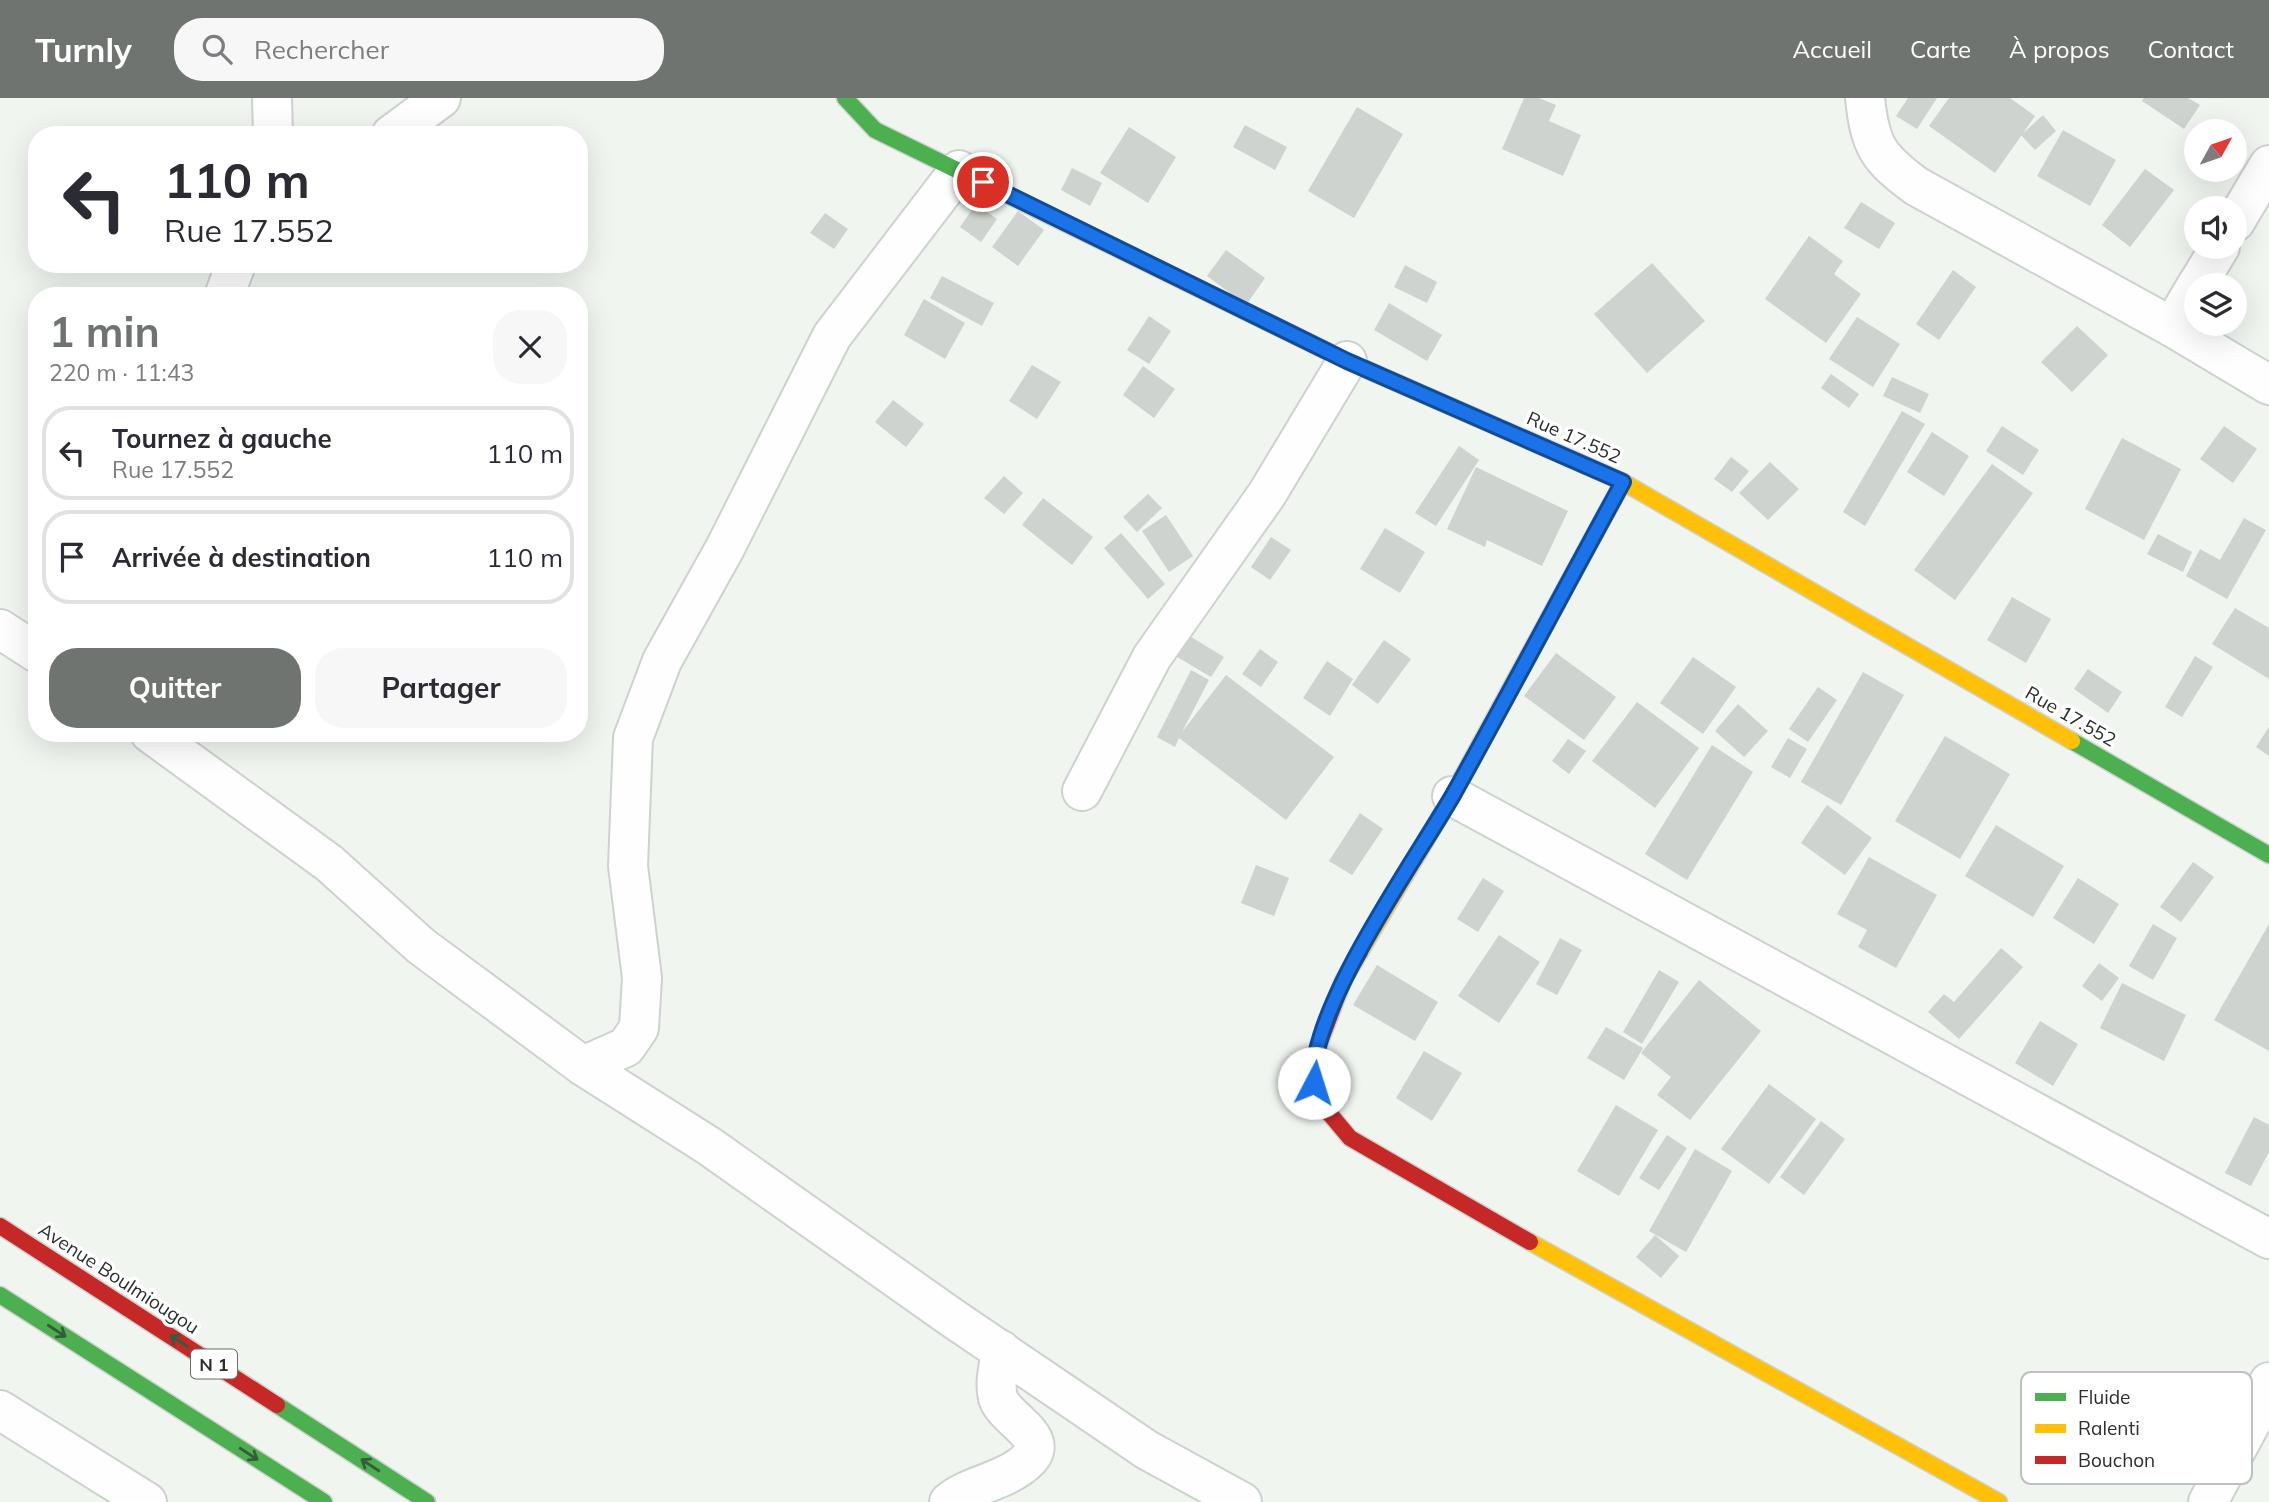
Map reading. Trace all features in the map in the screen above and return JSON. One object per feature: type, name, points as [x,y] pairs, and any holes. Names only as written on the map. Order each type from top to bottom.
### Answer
[{"type":"main road","name":"Rue 17.552","points":[[845,98],[875,130],[1347,361],[1623,482],[2269,855]]},
{"type":"main road","points":[[1623,482],[1452,796],[1343,981],[1312,1063],[1314,1083],[1324,1107],[1335,1122],[1350,1138],[1387,1162],[2000,1502]]},
{"type":"main road","name":"Avenue Boulmiougou","points":[[0,1226],[427,1502]]},
{"type":"main road","points":[[0,1294],[324,1502]]},
{"type":"street","points":[[272,98],[273,126]]},
{"type":"street","points":[[403,126],[441,98]]},
{"type":"street","points":[[1865,98],[1876,149],[1886,164],[1916,186],[2172,327],[2269,385]]},
{"type":"street","points":[[2247,202],[2269,165]]},
{"type":"street","points":[[583,1066],[626,1047],[639,1028],[642,978],[628,866],[634,738],[662,661],[725,548],[832,337],[959,170]]},
{"type":"street","points":[[2172,327],[2184,307]]},
{"type":"street","points":[[1082,790],[1152,657],[1267,494],[1347,361]]},
{"type":"street","points":[[0,629],[28,647]]},
{"type":"street","points":[[161,742],[329,863],[421,946],[583,1066],[709,1146],[1147,1450],[1242,1502]]},
{"type":"street","points":[[1452,796],[2269,1240]]},
{"type":"street","points":[[948,1502],[1020,1468],[1030,1459],[1034,1449],[1032,1437],[1003,1407],[999,1399],[996,1383],[1001,1350]]},
{"type":"street","points":[[2252,1421],[2269,1382]]},
{"type":"street","points":[[0,1410],[148,1502]]},
{"type":"street","points":[[2208,1502],[2218,1484]]},
{"type":"building","points":[[1524,98],[1539,98],[1556,105],[1549,121],[1581,135],[1563,176],[1502,149]]},
{"type":"building","points":[[1908,98],[1937,98],[1917,129],[1896,116]]},
{"type":"building","points":[[1949,98],[2010,98],[2035,116],[1995,173],[1929,126]]},
{"type":"building","points":[[2144,98],[2188,98],[2200,105],[2191,119],[2184,119],[2184,129],[2142,101]]},
{"type":"building","points":[[1357,107],[1403,134],[1354,218],[1308,191]]},
{"type":"building","points":[[2043,115],[2056,131],[2035,150],[2021,135]]},
{"type":"building","points":[[1245,125],[1287,147],[1275,170],[1233,147]]},
{"type":"building","points":[[1129,127],[1176,157],[1148,203],[1100,173]]},
{"type":"building","points":[[2063,130],[2116,160],[2090,206],[2037,176]]},
{"type":"building","points":[[1072,168],[1102,183],[1090,206],[1061,190]]},
{"type":"building","points":[[2145,169],[2174,190],[2130,247],[2102,225]]},
{"type":"building","points":[[1861,202],[1895,223],[1879,249],[1844,228]]},
{"type":"building","points":[[976,204],[997,219],[981,242],[960,227]]},
{"type":"building","points":[[1018,211],[1044,230],[1018,266],[992,247]]},
{"type":"building","points":[[825,213],[848,229],[834,249],[810,233]]},
{"type":"building","points":[[1809,236],[1843,261],[1834,274],[1861,294],[1826,343],[1765,299]]},
{"type":"building","points":[[1226,250],[1265,278],[1246,305],[1207,276]]},
{"type":"building","points":[[1652,263],[1705,321],[1647,373],[1594,314]]},
{"type":"building","points":[[1405,265],[1437,282],[1427,303],[1394,287]]},
{"type":"building","points":[[1953,270],[1976,287],[1939,340],[1916,324]]},
{"type":"building","points":[[942,276],[994,303],[982,326],[930,298]]},
{"type":"building","points":[[924,299],[965,323],[945,359],[904,335]]},
{"type":"building","points":[[1389,303],[1442,335],[1427,361],[1374,330]]},
{"type":"building","points":[[1149,316],[1171,331],[1149,364],[1127,350]]},
{"type":"building","points":[[1857,317],[1900,344],[1873,387],[1829,359]]},
{"type":"building","points":[[2077,326],[2108,355],[2072,392],[2041,362]]},
{"type":"building","points":[[1032,365],[1061,382],[1037,419],[1009,401]]},
{"type":"building","points":[[1143,366],[1175,389],[1154,418],[1123,395]]},
{"type":"building","points":[[1831,374],[1859,394],[1849,408],[1821,388]]},
{"type":"building","points":[[1892,377],[1929,394],[1920,413],[1883,396]]},
{"type":"building","points":[[893,400],[924,424],[906,447],[875,422]]},
{"type":"building","points":[[1902,411],[1925,424],[1865,526],[1843,512]]},
{"type":"building","points":[[2002,426],[2039,450],[2023,475],[1986,451]]},
{"type":"building","points":[[2224,426],[2257,449],[2233,483],[2200,459]]},
{"type":"building","points":[[1932,432],[1969,456],[1944,496],[1907,472]]},
{"type":"building","points":[[2122,438],[2181,469],[2144,540],[2085,509]]},
{"type":"building","points":[[1459,446],[1479,460],[1436,526],[1415,513]]},
{"type":"building","points":[[1731,457],[1749,471],[1732,492],[1714,479]]},
{"type":"building","points":[[1770,462],[1799,489],[1768,520],[1739,493]]},
{"type":"building","points":[[1992,464],[2033,493],[1955,600],[1914,570]]},
{"type":"building","points":[[1476,467],[1568,511],[1542,566],[1487,540],[1485,547],[1447,529]]},
{"type":"building","points":[[1004,476],[1023,493],[1004,514],[984,498]]},
{"type":"building","points":[[1148,494],[1162,508],[1137,532],[1123,517]]},
{"type":"building","points":[[1043,498],[1093,537],[1072,565],[1022,525]]},
{"type":"building","points":[[1166,515],[1193,556],[1169,572],[1142,531]]},
{"type":"building","points":[[2244,518],[2266,530],[2227,599],[2186,576],[2200,549],[2220,560]]},
{"type":"building","points":[[1385,528],[1425,552],[1400,593],[1360,569]]},
{"type":"building","points":[[1121,533],[1165,584],[1148,599],[1104,548]]},
{"type":"building","points":[[2158,534],[2192,552],[2183,572],[2147,554]]},
{"type":"building","points":[[1271,537],[1291,550],[1270,580],[1251,567]]},
{"type":"building","points":[[2012,597],[2051,619],[2026,663],[1987,640]]},
{"type":"building","points":[[2235,608],[2269,628],[2269,679],[2212,644]]},
{"type":"building","points":[[1170,624],[1224,657],[1211,677],[1157,645]]},
{"type":"building","points":[[1384,640],[1411,659],[1378,704],[1352,685]]},
{"type":"building","points":[[1260,649],[1278,662],[1261,687],[1242,674]]},
{"type":"building","points":[[1556,653],[1616,697],[1584,740],[1524,696]]},
{"type":"building","points":[[2195,656],[2213,667],[2182,717],[2165,707]]},
{"type":"building","points":[[1693,657],[1736,687],[1703,734],[1660,703]]},
{"type":"building","points":[[1327,661],[1353,679],[1330,716],[1303,698]]},
{"type":"building","points":[[2088,669],[2122,692],[2108,713],[2074,689]]},
{"type":"building","points":[[1191,670],[1209,680],[1182,732],[1226,675],[1334,757],[1286,820],[1179,738],[1175,747],[1157,737]]},
{"type":"building","points":[[1863,672],[1904,695],[1841,805],[1801,782]]},
{"type":"building","points":[[1818,687],[1837,700],[1808,742],[1789,729]]},
{"type":"building","points":[[1637,702],[1699,748],[1655,808],[1592,761]]},
{"type":"building","points":[[1738,704],[1768,731],[1744,757],[1715,731]]},
{"type":"building","points":[[2269,727],[2269,756],[2256,747]]},
{"type":"building","points":[[1945,736],[2010,774],[1960,859],[1895,821]]},
{"type":"building","points":[[1788,738],[1807,749],[1790,778],[1771,767]]},
{"type":"building","points":[[1568,739],[1586,751],[1569,774],[1552,761]]},
{"type":"building","points":[[1712,745],[1753,772],[1687,880],[1645,854]]},
{"type":"building","points":[[1827,805],[1872,838],[1845,875],[1801,843]]},
{"type":"building","points":[[1360,813],[1383,829],[1352,875],[1329,861]]},
{"type":"building","points":[[1996,825],[2064,866],[2033,917],[1965,876]]},
{"type":"building","points":[[1869,857],[1937,895],[1896,968],[1858,947],[1867,930],[1837,914]]},
{"type":"building","points":[[2193,862],[2214,877],[2181,922],[2160,907]]},
{"type":"building","points":[[1256,865],[1289,878],[1274,916],[1241,903]]},
{"type":"building","points":[[1483,878],[1504,891],[1478,932],[1457,919]]},
{"type":"building","points":[[2078,878],[2119,904],[2094,944],[2053,918]]},
{"type":"building","points":[[2153,924],[2177,938],[2153,980],[2129,966]]},
{"type":"building","points":[[2269,924],[2269,1051],[2214,1020]]},
{"type":"building","points":[[1499,935],[1540,962],[1499,1023],[1458,996]]},
{"type":"building","points":[[1560,938],[1582,950],[1557,995],[1536,984]]},
{"type":"building","points":[[2001,948],[2023,967],[1959,1039],[1928,1012],[1944,994],[1954,1002]]},
{"type":"building","points":[[2099,963],[2119,978],[2102,1001],[2082,986]]},
{"type":"building","points":[[1377,965],[1438,1002],[1415,1041],[1353,1005]]},
{"type":"building","points":[[1659,970],[1679,982],[1642,1044],[1623,1032]]},
{"type":"building","points":[[1699,980],[1761,1031],[1690,1120],[1657,1095],[1671,1077],[1641,1053]]},
{"type":"building","points":[[2122,983],[2186,1015],[2164,1061],[2100,1028]]},
{"type":"building","points":[[2040,1021],[2078,1044],[2053,1086],[2015,1063]]},
{"type":"building","points":[[1606,1027],[1643,1048],[1624,1080],[1587,1058]]},
{"type":"building","points":[[1424,1051],[1462,1073],[1432,1121],[1396,1098]]},
{"type":"building","points":[[1769,1084],[1816,1119],[1769,1184],[1721,1149]]},
{"type":"building","points":[[1616,1105],[1658,1130],[1619,1196],[1577,1171]]},
{"type":"building","points":[[2254,1117],[2269,1125],[2269,1152],[2251,1186],[2225,1173]]},
{"type":"building","points":[[1821,1121],[1845,1139],[1804,1195],[1780,1177]]},
{"type":"building","points":[[1667,1135],[1687,1148],[1659,1190],[1639,1178]]},
{"type":"building","points":[[1695,1149],[1732,1171],[1686,1252],[1649,1231]]},
{"type":"building","points":[[1655,1235],[1679,1256],[1661,1278],[1636,1257]]},
{"type":"traffic: fast","points":[[845,98],[875,130],[1167,273]]},
{"type":"traffic: fast","points":[[2072,741],[2269,855]]},
{"type":"traffic: fast","points":[[0,1295],[324,1502]]},
{"type":"traffic: fast","points":[[277,1405],[427,1502]]},
{"type":"traffic: slow","points":[[1571,459],[1623,482],[2072,741]]},
{"type":"traffic: slow","points":[[1360,952],[1452,796],[1623,482]]},
{"type":"traffic: slow","points":[[1530,1242],[1999,1502]]},
{"type":"traffic: jam","points":[[1167,273],[1347,361],[1571,459]]},
{"type":"traffic: jam","points":[[1360,952],[1343,981],[1312,1063],[1324,1107],[1350,1138],[1530,1242]]},
{"type":"traffic: jam","points":[[0,1226],[277,1405]]},
{"type":"route","points":[[983,182],[1347,361],[1623,482],[1452,796],[1343,981],[1312,1063],[1314,1083]]}]
